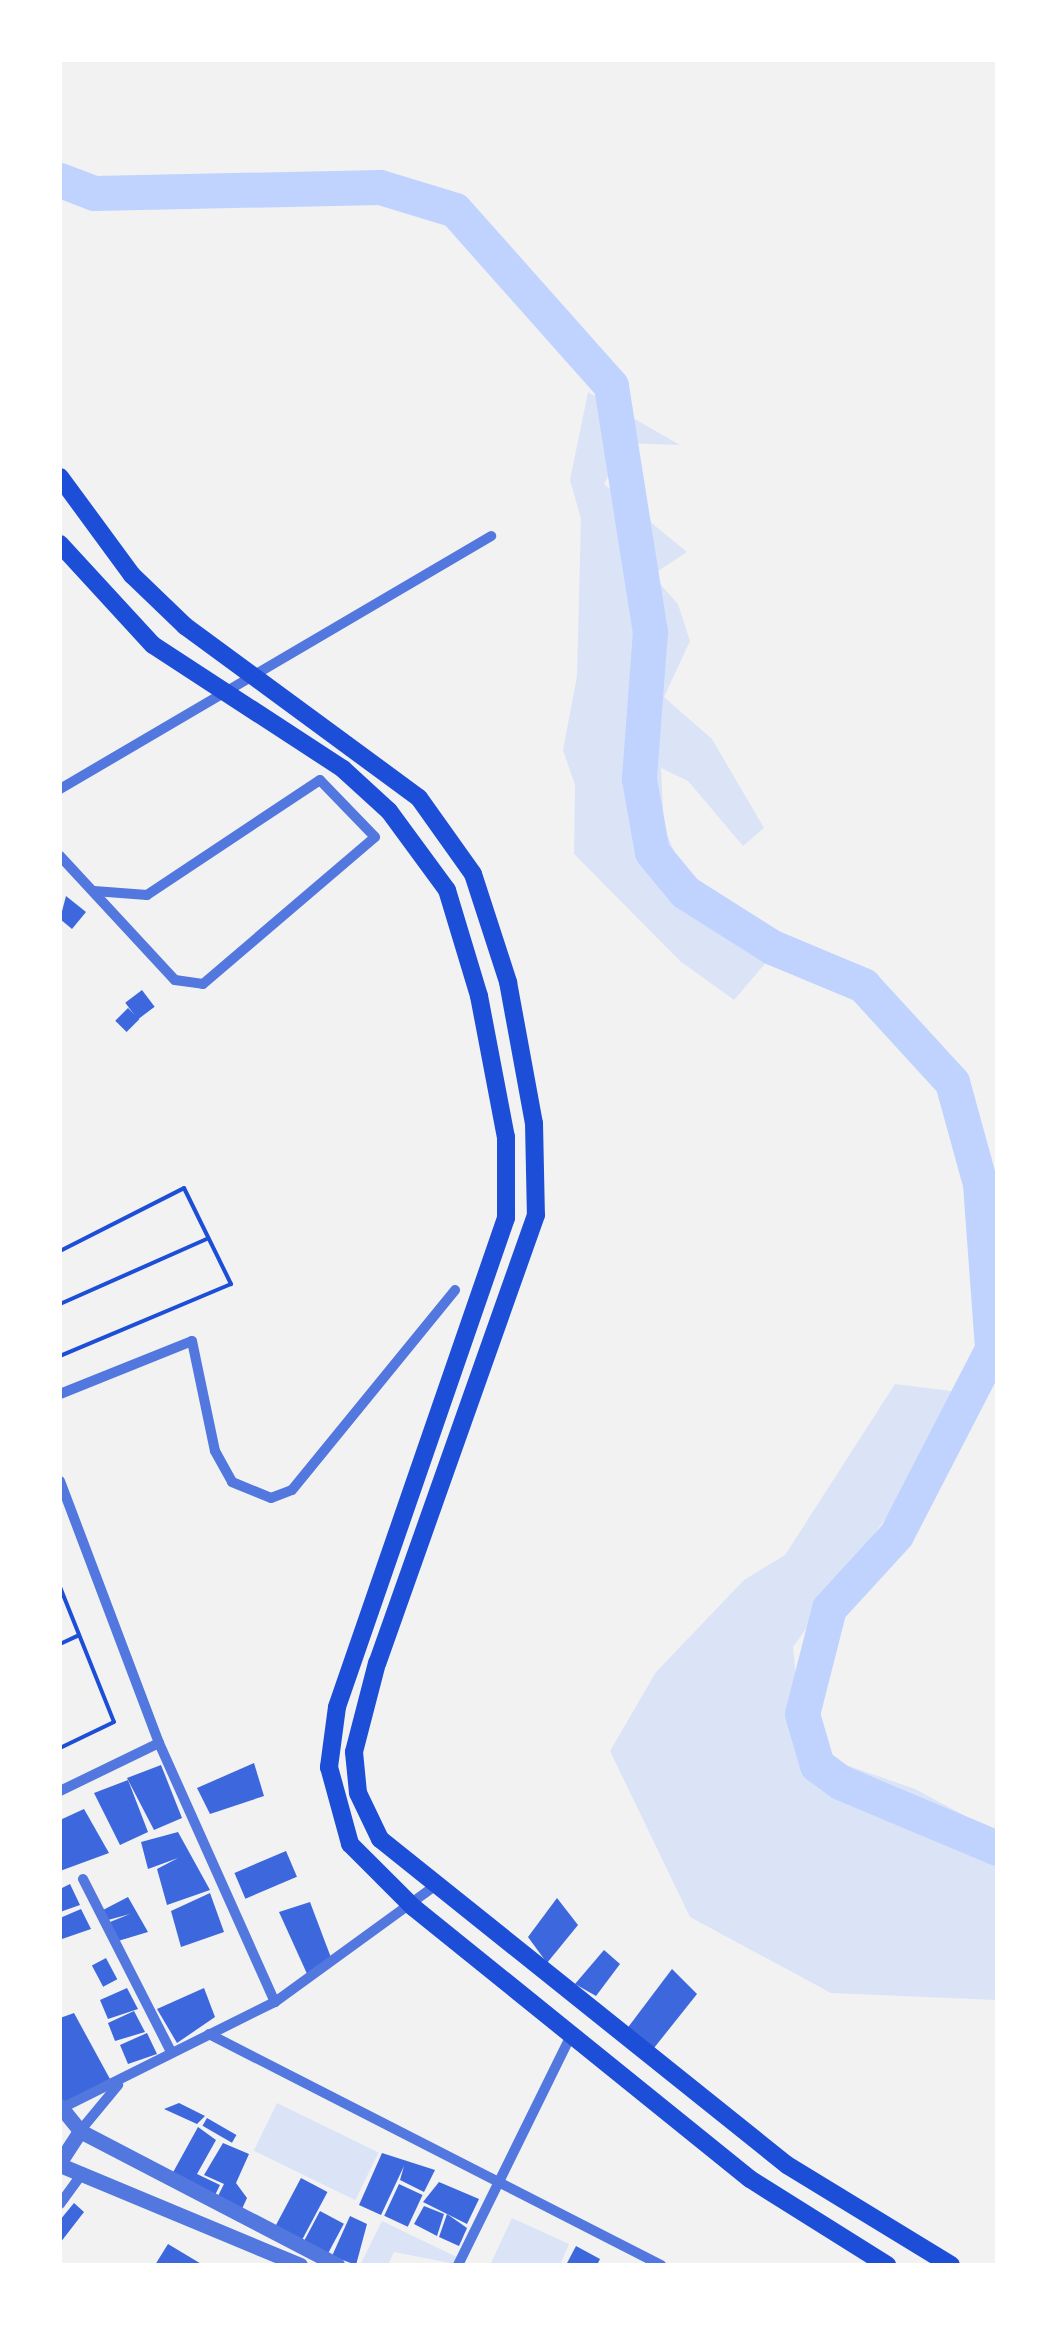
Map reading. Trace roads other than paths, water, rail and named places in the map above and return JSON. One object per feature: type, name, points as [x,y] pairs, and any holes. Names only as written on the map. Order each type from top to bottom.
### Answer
[{"type":"main road","points":[[60,476],[132,575],[252,673],[364,750],[453,842],[508,982],[534,1123],[530,1251],[377,1664],[354,1752],[358,1794],[380,1839],[432,1888],[787,2165],[951,2265]]},
{"type":"main road","points":[[60,544],[153,646],[222,696],[343,769],[448,890],[506,1137],[496,1260],[354,1652],[328,1767],[350,1844],[414,1906],[570,2037],[750,2179],[887,2265]]},
{"type":"street","points":[[60,789],[491,536]]},
{"type":"street","points":[[60,856],[175,980],[203,984],[375,837],[320,780],[147,896],[94,891]]},
{"type":"street","points":[[60,1394],[192,1341],[214,1451],[232,1482],[271,1498],[292,1490],[455,1290]]},
{"type":"street","points":[[60,1481],[159,1743],[275,2002]]},
{"type":"street","points":[[60,1791],[159,1743]]},
{"type":"street","points":[[83,1879],[172,2052]]},
{"type":"street","points":[[337,2265],[80,2132],[62,2107],[275,2002],[414,1906],[432,1888]]},
{"type":"street","points":[[209,2034],[497,2177],[661,2265]]},
{"type":"street","points":[[458,2265],[497,2177],[570,2037]]},
{"type":"street","points":[[122,2080],[60,2163],[84,2170],[276,2260],[300,2265]]},
{"type":"street","points":[[60,2204],[84,2170]]},
{"type":"waterway","points":[[60,180],[94,193],[380,187],[455,210],[611,386],[650,631],[639,779],[652,852],[685,892],[772,947],[863,985],[952,1082],[980,1184],[992,1349],[896,1535],[829,1608],[802,1714],[817,1765],[840,1782],[997,1848]]}]
